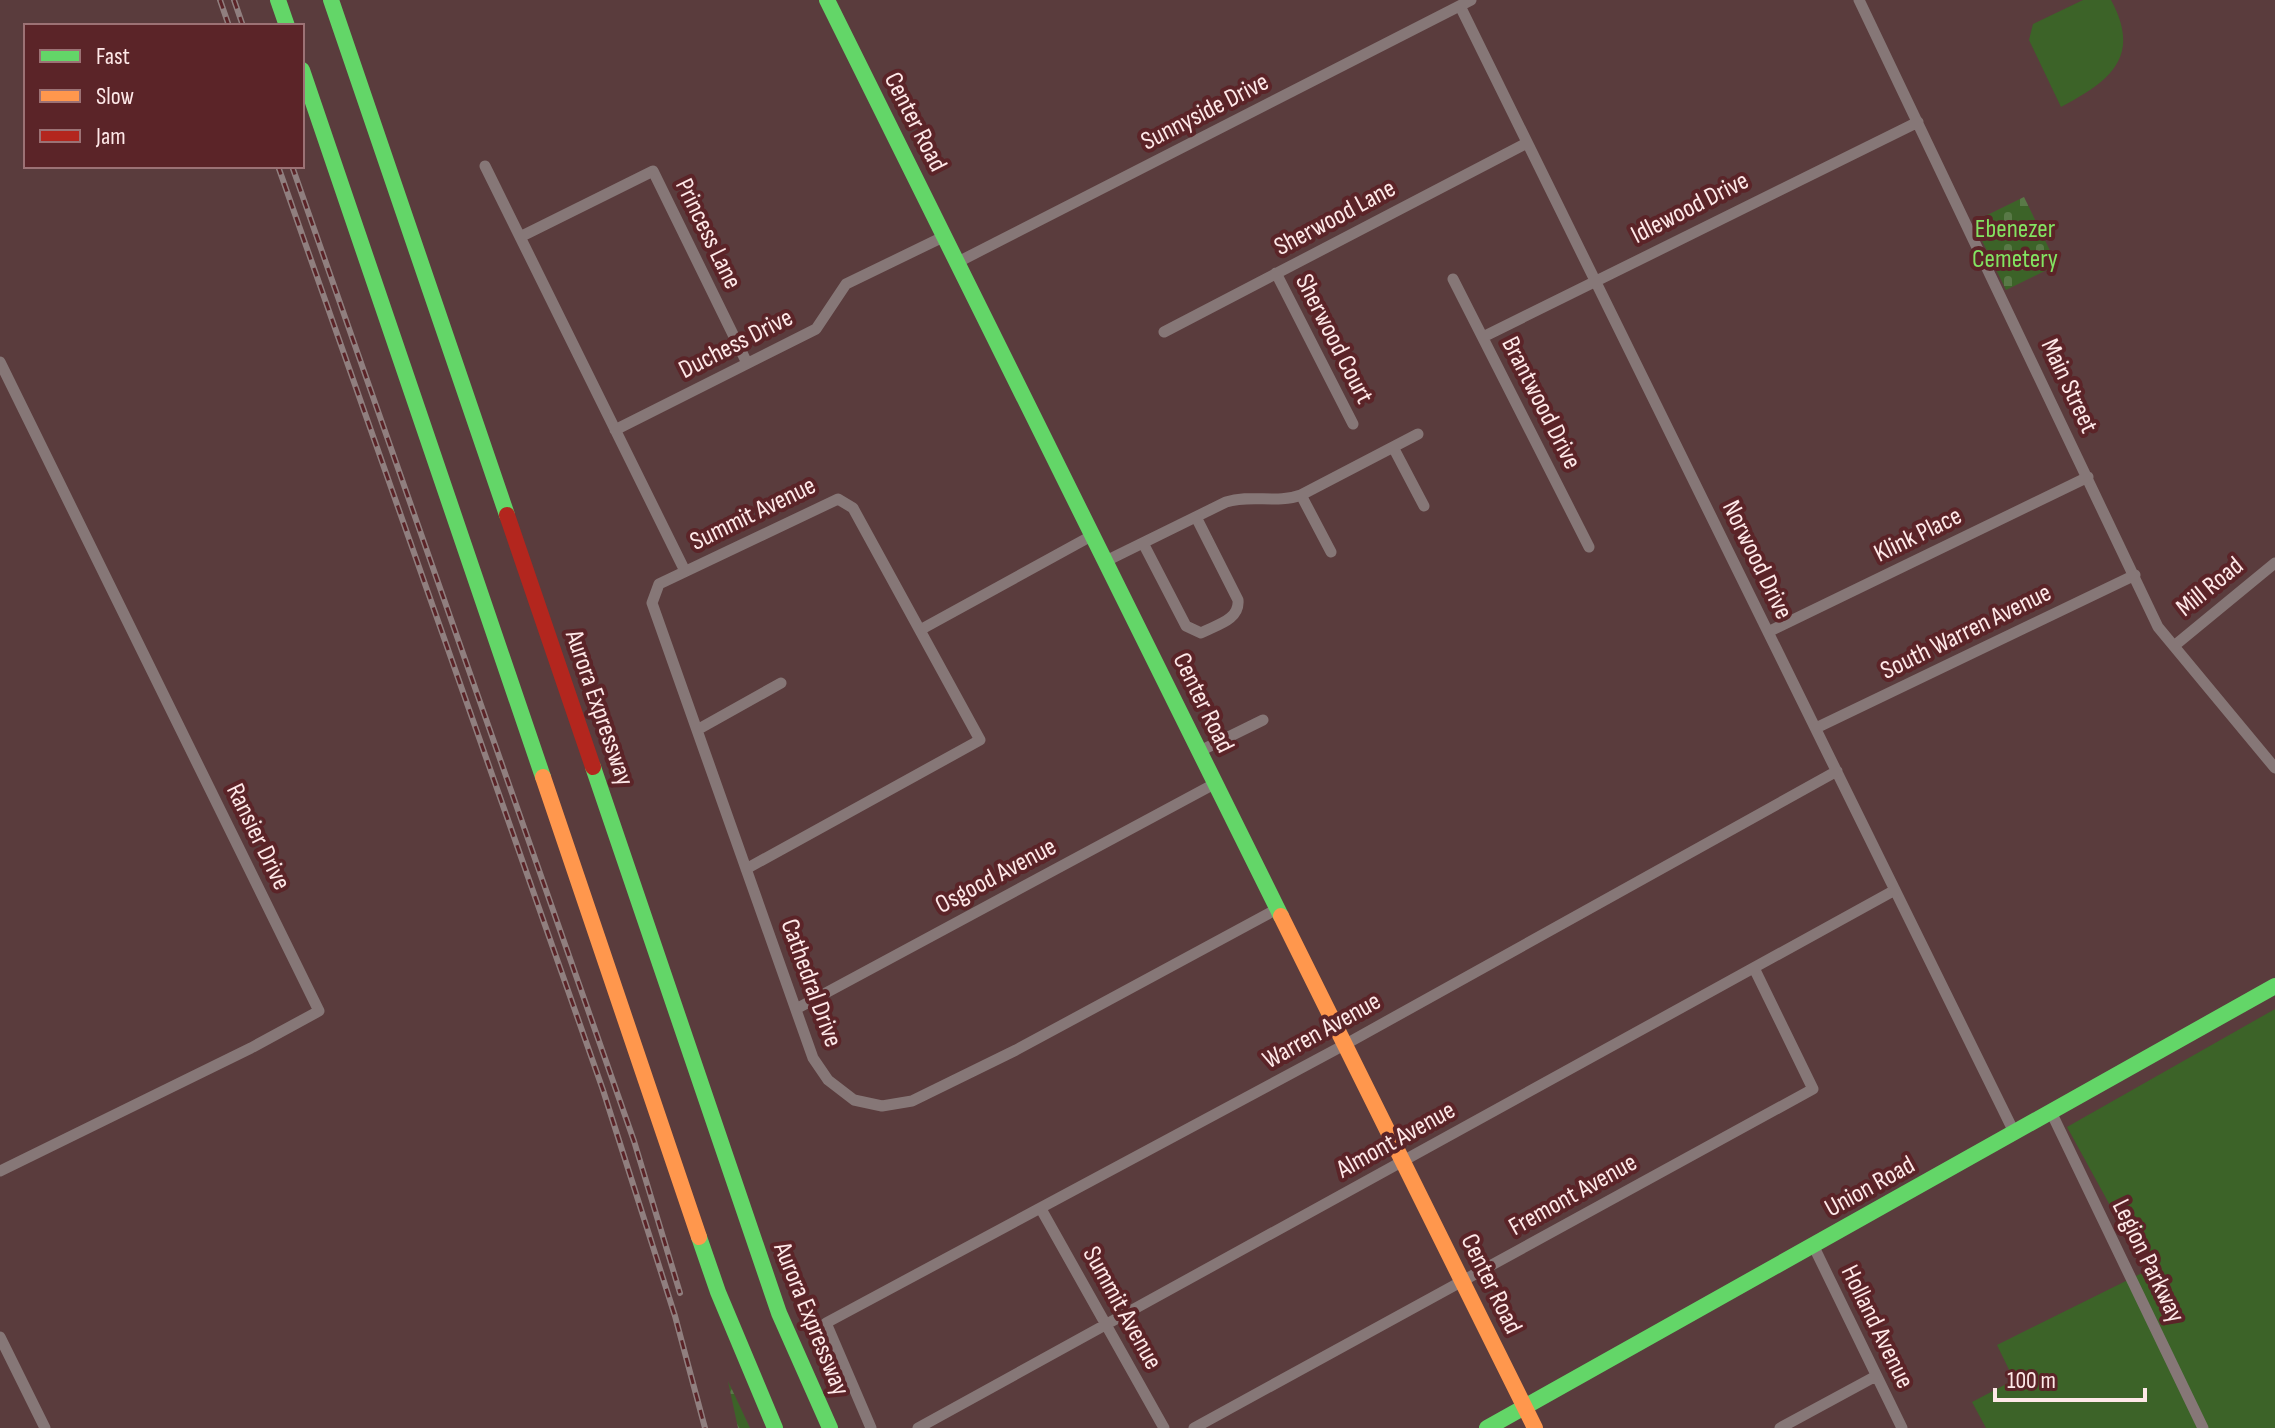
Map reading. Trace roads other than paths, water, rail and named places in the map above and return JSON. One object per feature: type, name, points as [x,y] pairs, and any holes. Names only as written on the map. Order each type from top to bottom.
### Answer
[{"type":"main road","points":[[278,0],[286,24]]},
{"type":"main road","name":"Aurora Expressway","points":[[331,0],[774,1298],[830,1428]]},
{"type":"main road","name":"Center Road","points":[[827,0],[1535,1428]]},
{"type":"main road","points":[[304,76],[718,1292],[775,1428]]},
{"type":"main road","name":"Union Road","points":[[1487,1428],[2052,1114],[2275,986]]},
{"type":"street","name":"Main Street","points":[[1859,0],[2158,627],[2275,768]]},
{"type":"street","name":"Norwood Drive","points":[[1459,4],[2015,1134]]},
{"type":"street","name":"Sunnyside Drive","points":[[958,262],[1459,4]]},
{"type":"street","name":"Idlewood Drive","points":[[1483,337],[1918,122]]},
{"type":"street","name":"Sherwood Lane","points":[[1164,332],[1527,143]]},
{"type":"street","name":"Summit Avenue","points":[[485,166],[685,571],[838,499],[853,508],[980,740],[746,869]]},
{"type":"street","name":"Princess Lane","points":[[520,237],[653,171],[747,363]]},
{"type":"street","name":"Duchess Drive","points":[[615,430],[816,329],[846,284],[945,236]]},
{"type":"street","name":"Sherwood Court","points":[[1276,273],[1353,424]]},
{"type":"street","name":"Brantwood Drive","points":[[1453,279],[1589,547]]},
{"type":"street","name":"Ransier Drive","points":[[0,362],[319,1011],[251,1048],[0,1171]]},
{"type":"street","points":[[1106,561],[1242,497],[1289,500],[1418,434]]},
{"type":"street","points":[[1393,447],[1424,506]]},
{"type":"street","name":"Klink Place","points":[[1768,632],[2088,477]]},
{"type":"street","points":[[1301,495],[1331,552]]},
{"type":"street","points":[[1143,543],[1186,626],[1201,633],[1234,616],[1239,609],[1238,600],[1196,517]]},
{"type":"street","points":[[920,630],[1093,535]]},
{"type":"street","name":"Mill Road","points":[[2174,646],[2275,563]]},
{"type":"street","name":"Cathedral Drive","points":[[685,571],[659,584],[652,603],[813,1058],[828,1080],[854,1100],[896,1105],[1016,1050],[1279,908]]},
{"type":"street","name":"South Warren Avenue","points":[[1816,728],[2135,575]]},
{"type":"street","points":[[697,730],[781,683]]},
{"type":"street","points":[[1200,751],[1263,720]]},
{"type":"street","name":"Warren Avenue","points":[[871,1428],[826,1323],[1346,1044],[1837,771]]},
{"type":"street","name":"Osgood Avenue","points":[[796,1009],[1216,783]]},
{"type":"street","name":"Almont Avenue","points":[[918,1428],[1895,890]]},
{"type":"street","name":"Fremont Avenue","points":[[1194,1428],[1813,1089],[1754,968]]},
{"type":"street","name":"Legion Parkway","points":[[2052,1114],[2203,1428]]},
{"type":"street","name":"Summit Avenue","points":[[1041,1209],[1164,1428]]},
{"type":"street","name":"Holland Avenue","points":[[1813,1245],[1902,1428]]},
{"type":"street","points":[[0,1337],[45,1428]]},
{"type":"street","points":[[1780,1428],[1876,1376]]},
{"type":"railway","points":[[220,0],[228,24]]},
{"type":"railway","points":[[234,0],[242,24]]},
{"type":"railway","points":[[279,168],[603,1090],[675,1316],[705,1428]]},
{"type":"railway","points":[[293,168],[634,1141],[680,1293]]},
{"type":"park label","name":"Ebenezer Cemetery","points":[[2015,244]]}]
